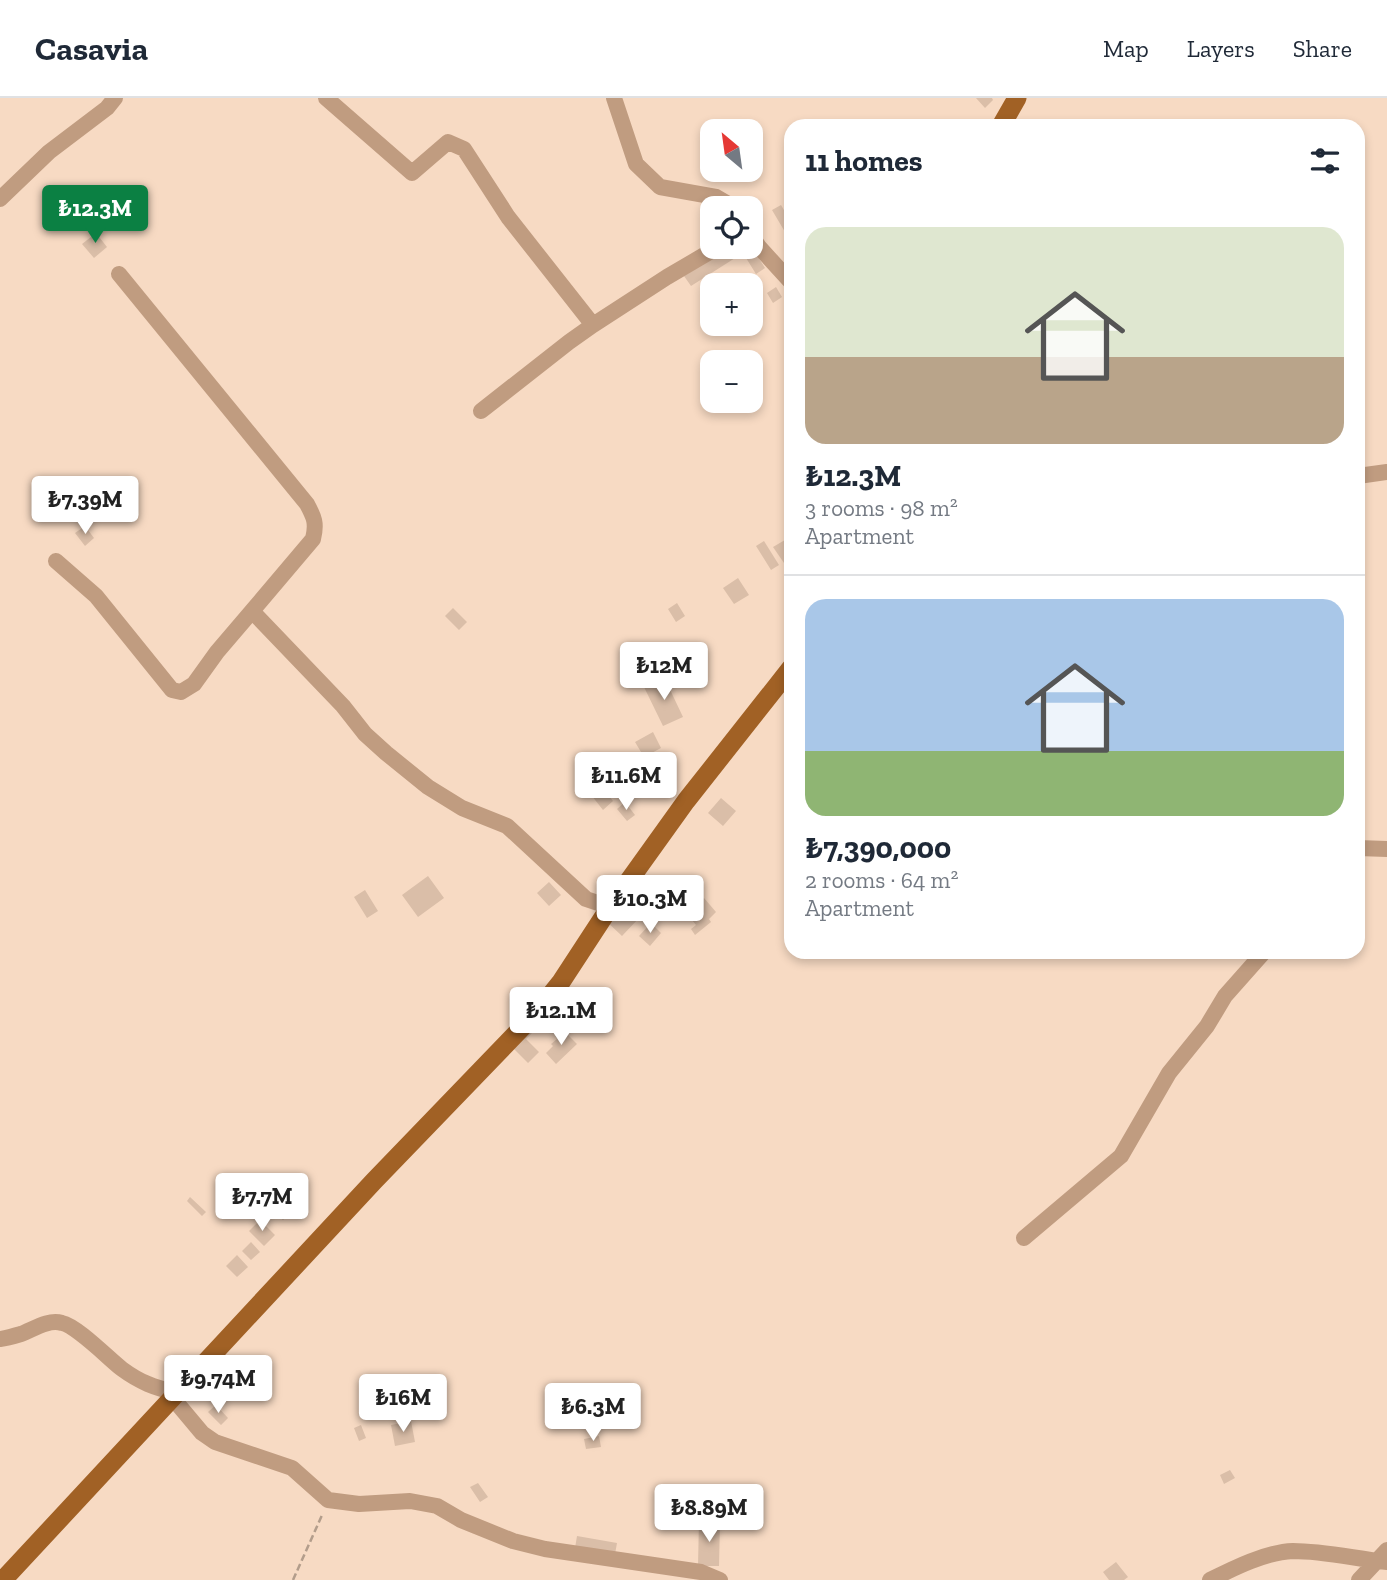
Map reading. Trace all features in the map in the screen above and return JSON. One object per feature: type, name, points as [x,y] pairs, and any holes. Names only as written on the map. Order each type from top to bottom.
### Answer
[{"type":"main road","points":[[1005,119],[1017,98]]},
{"type":"main road","points":[[3,1580],[384,1171],[537,1012],[561,982],[685,801],[784,677]]},
{"type":"street","points":[[0,199],[48,152],[107,108],[115,98]]},
{"type":"street","points":[[326,98],[412,173],[448,142],[464,149],[508,217],[593,325]]},
{"type":"street","points":[[614,98],[635,164],[660,187],[710,196]]},
{"type":"street","points":[[763,252],[784,275]]},
{"type":"street","points":[[481,411],[593,325],[700,258]]},
{"type":"street","points":[[56,561],[96,596],[172,690],[181,692],[194,684],[217,652],[313,538],[316,528],[314,516],[307,504],[118,274]]},
{"type":"street","points":[[1365,474],[1387,472]]},
{"type":"street","points":[[252,611],[343,706],[365,734],[428,787],[462,808],[507,826],[586,899],[610,907]]},
{"type":"street","points":[[1365,848],[1387,849]]},
{"type":"street","points":[[1024,1238],[1121,1156],[1170,1073],[1207,1026],[1225,996],[1258,959]]},
{"type":"street","points":[[0,1339],[22,1334],[38,1326],[62,1322],[123,1370],[151,1387],[176,1393],[176,1402],[202,1433],[215,1442],[292,1468],[328,1500],[359,1504],[410,1501],[437,1506],[461,1520],[513,1541],[545,1549],[701,1572],[720,1580]]},
{"type":"street","points":[[1210,1580],[1237,1567],[1293,1551],[1383,1558]]},
{"type":"street","points":[[1359,1580],[1383,1558]]},
{"type":"path","points":[[293,1580],[328,1500]]},
{"type":"building","points":[[976,98],[992,98],[993,100],[985,108]]},
{"type":"building","points":[[781,205],[784,210],[784,230],[772,210]]},
{"type":"building","points":[[96,233],[107,247],[94,258],[82,244]]},
{"type":"building","points":[[711,259],[734,259],[711,273],[700,273],[700,280],[691,286],[684,276]]},
{"type":"building","points":[[747,259],[759,259],[765,268],[755,273]]},
{"type":"building","points":[[776,287],[782,297],[773,303],[767,293]]},
{"type":"building","points":[[85,526],[94,538],[85,546],[75,533]]},
{"type":"building","points":[[764,541],[779,565],[771,570],[756,546]]},
{"type":"building","points":[[784,541],[784,563],[773,547]]},
{"type":"building","points":[[738,578],[749,595],[734,604],[723,588]]},
{"type":"building","points":[[677,603],[685,616],[676,622],[668,609]]},
{"type":"building","points":[[453,608],[467,622],[459,630],[445,616]]},
{"type":"building","points":[[664,677],[683,717],[663,726],[644,687]]},
{"type":"building","points":[[653,732],[661,748],[644,757],[635,742]]},
{"type":"building","points":[[598,782],[613,801],[603,810],[588,791]]},
{"type":"building","points":[[721,798],[736,811],[723,826],[708,813]]},
{"type":"building","points":[[625,802],[635,815],[627,821],[617,809]]},
{"type":"building","points":[[428,876],[444,898],[418,917],[402,895]]},
{"type":"building","points":[[549,882],[561,895],[549,906],[537,893]]},
{"type":"building","points":[[365,890],[378,911],[367,918],[354,897]]},
{"type":"building","points":[[704,898],[716,912],[709,919],[711,922],[695,935],[691,929],[696,925],[692,920],[701,913],[695,905]]},
{"type":"building","points":[[625,903],[640,917],[622,936],[604,919],[616,913]]},
{"type":"building","points":[[651,923],[661,933],[650,946],[639,936]]},
{"type":"building","points":[[579,1006],[586,1017],[575,1024],[568,1013]]},
{"type":"building","points":[[526,1028],[532,1033],[526,1039],[539,1052],[528,1063],[509,1044]]},
{"type":"building","points":[[562,1029],[577,1044],[556,1064],[546,1053]]},
{"type":"building","points":[[279,1195],[294,1209],[283,1220],[268,1205]]},
{"type":"building","points":[[190,1197],[206,1212],[202,1216],[187,1201]]},
{"type":"building","points":[[260,1220],[275,1235],[264,1246],[249,1231]]},
{"type":"building","points":[[251,1242],[260,1252],[251,1260],[242,1251]]},
{"type":"building","points":[[237,1255],[248,1267],[237,1277],[226,1266]]},
{"type":"building","points":[[216,1405],[228,1418],[221,1425],[208,1412]]},
{"type":"building","points":[[411,1421],[415,1442],[395,1446],[391,1425]]},
{"type":"building","points":[[361,1425],[366,1438],[359,1441],[354,1428]]},
{"type":"building","points":[[599,1436],[601,1447],[586,1449],[584,1439]]},
{"type":"building","points":[[1230,1470],[1235,1478],[1224,1484],[1220,1475]]},
{"type":"building","points":[[478,1483],[488,1497],[480,1502],[470,1487]]},
{"type":"building","points":[[699,1521],[720,1522],[719,1566],[698,1566]]},
{"type":"building","points":[[577,1536],[617,1543],[615,1554],[575,1548]]},
{"type":"building","points":[[1116,1562],[1128,1577],[1124,1580],[1109,1580],[1103,1572]]}]
